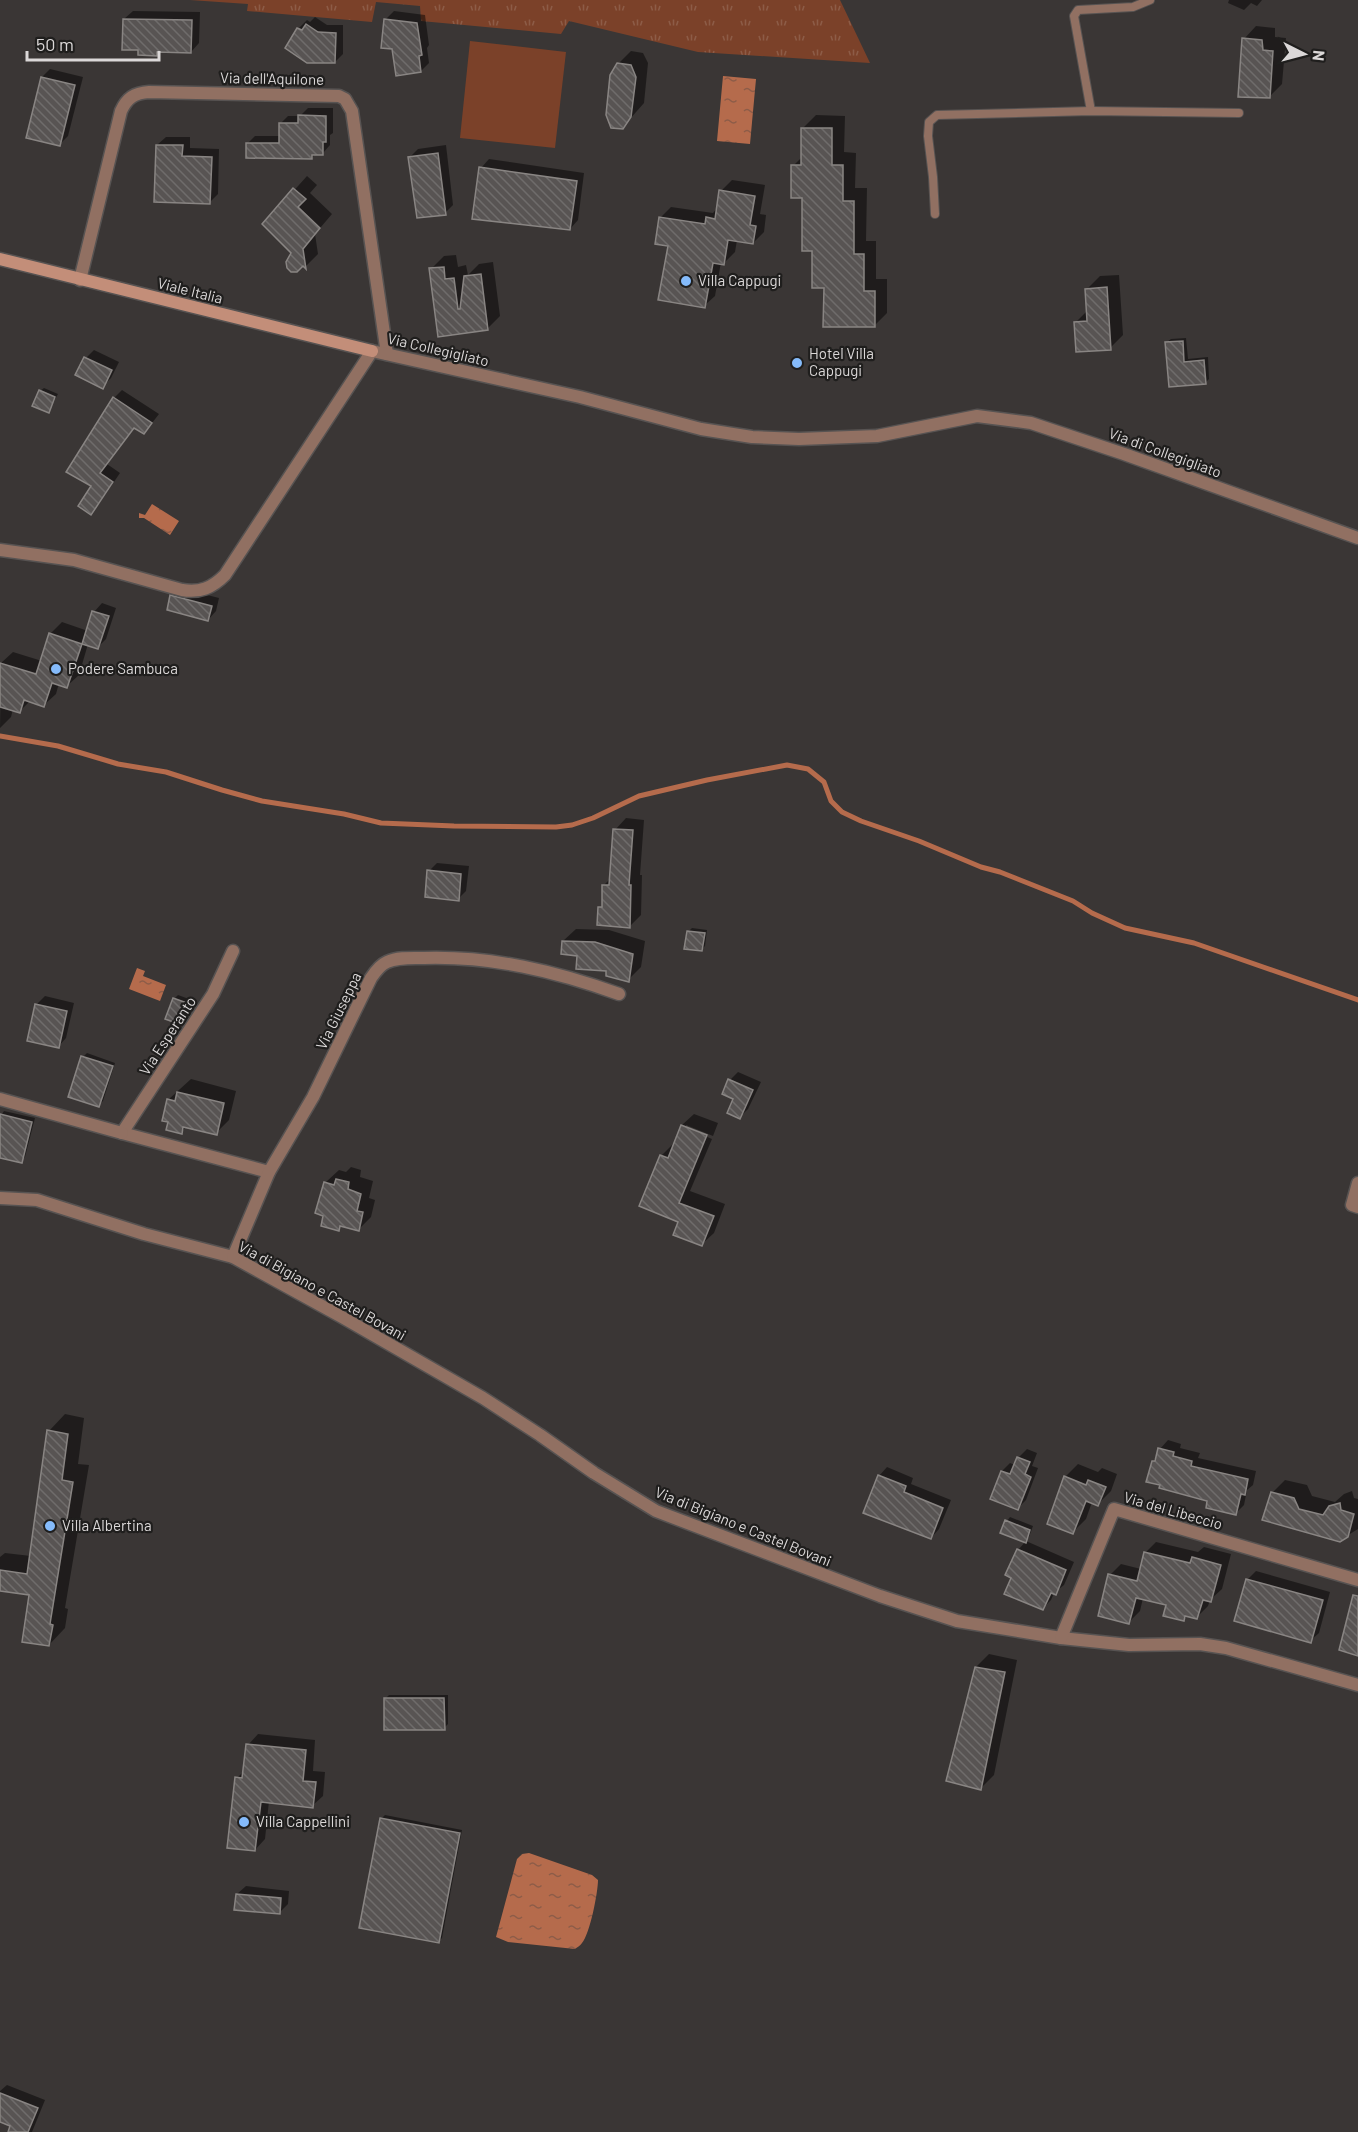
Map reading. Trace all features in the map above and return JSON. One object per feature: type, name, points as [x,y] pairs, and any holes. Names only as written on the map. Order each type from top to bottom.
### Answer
[{"type":"street","name":"Via dell'Aquilone","points":[[80,280],[121,111],[128,98],[141,92],[339,96],[345,99],[352,111],[387,354]]},
{"type":"street","name":"Viale Italia","points":[[0,259],[372,351]]},
{"type":"street","name":"Via Collegigliato","points":[[0,550],[74,560],[182,590],[198,591],[211,587],[225,575],[372,351],[580,397],[701,429],[752,437],[799,440],[855,438],[895,434],[957,419]]},
{"type":"street","name":"Via di Collegigliato","points":[[957,419],[977,416],[1032,423],[1358,538]]},
{"type":"street","name":"Via Esperanto","points":[[122,1133],[213,994],[233,951]]},
{"type":"street","name":"Via Giuseppa","points":[[232,1257],[269,1172],[313,1097],[371,978],[385,963],[400,959],[432,958],[499,963],[554,972],[619,994]]},
{"type":"street","points":[[0,1099],[269,1172]]},
{"type":"street","points":[[1358,1183],[1352,1205],[1358,1207]]},
{"type":"street","name":"Via di Bigiano e Castel Bovani","points":[[0,1198],[37,1200],[144,1234],[232,1257],[483,1398],[594,1473],[670,1518],[934,1615],[957,1621],[1061,1638],[1129,1646],[1213,1646],[1358,1685]]},
{"type":"street","name":"Via del Libeccio","points":[[1061,1638],[1114,1509],[1358,1580]]},
{"type":"lane","points":[[1091,111],[1074,16],[1078,10],[1133,7],[1150,0]]},
{"type":"lane","points":[[935,214],[928,136],[929,122],[937,115],[1091,111],[1239,113]]},
{"type":"green space","points":[[190,0],[840,0],[870,63],[698,52],[569,21],[561,34],[421,21],[420,6],[376,2],[372,22],[247,11],[248,4]]},
{"type":"green space","points":[[470,41],[566,52],[555,148],[460,138]]},
{"type":"water","points":[[723,76],[756,79],[750,144],[717,141]]},
{"type":"water","points":[[152,504],[179,521],[170,535],[144,518],[139,518],[139,513],[145,515]]},
{"type":"water","points":[[137,968],[145,971],[143,976],[166,985],[160,1001],[129,989]]},
{"type":"water","points":[[529,1853],[592,1875],[598,1880],[588,1931],[582,1943],[575,1949],[508,1942],[496,1937],[517,1859],[522,1854]]},
{"type":"building","points":[[123,19],[192,20],[191,53],[157,52],[157,56],[138,55],[138,50],[122,50]]},
{"type":"building","points":[[384,19],[417,23],[422,55],[419,56],[421,72],[396,76],[392,49],[381,48]]},
{"type":"building","points":[[306,24],[318,32],[336,33],[335,63],[307,63],[285,48],[297,28],[302,30]]},
{"type":"building","points":[[1242,38],[1262,40],[1263,50],[1273,51],[1270,98],[1238,97]]},
{"type":"building","points":[[617,63],[631,65],[636,77],[631,117],[623,129],[611,128],[606,115],[610,75]]},
{"type":"building","points":[[41,77],[75,85],[60,146],[26,138]]},
{"type":"building","points":[[298,115],[326,116],[326,142],[323,142],[323,155],[312,155],[312,159],[246,158],[246,143],[279,143],[279,123],[298,123]]},
{"type":"building","points":[[801,128],[832,128],[832,165],[843,165],[843,201],[854,201],[854,254],[864,254],[864,291],[875,291],[875,327],[823,327],[824,288],[812,288],[812,251],[802,251],[802,198],[791,198],[791,165],[801,165]]},
{"type":"building","points":[[156,145],[183,145],[182,156],[212,157],[210,204],[154,202]]},
{"type":"building","points":[[438,153],[446,215],[417,218],[408,157]]},
{"type":"building","points":[[479,167],[577,181],[570,230],[472,219]]},
{"type":"building","points":[[293,188],[306,199],[298,207],[320,228],[303,249],[306,269],[303,266],[297,272],[291,272],[287,268],[286,262],[291,253],[262,224]]},
{"type":"building","points":[[719,190],[755,196],[750,225],[756,226],[753,244],[728,240],[724,265],[713,263],[705,308],[658,300],[668,246],[655,244],[659,217],[705,224],[706,217],[715,219]]},
{"type":"building","points":[[444,267],[445,279],[454,278],[458,309],[460,309],[464,276],[481,274],[488,330],[438,337],[429,268]]},
{"type":"building","points":[[1107,287],[1111,350],[1076,352],[1074,322],[1087,321],[1085,289]]},
{"type":"building","points":[[1183,341],[1184,362],[1204,360],[1206,384],[1169,387],[1165,342]]},
{"type":"building","points":[[84,357],[112,370],[103,389],[75,375]]},
{"type":"building","points":[[39,390],[55,397],[49,413],[32,406]]},
{"type":"building","points":[[113,397],[152,423],[144,434],[134,428],[100,473],[113,482],[91,515],[78,506],[91,486],[66,472]]},
{"type":"building","points":[[170,595],[212,606],[208,621],[167,610]]},
{"type":"building","points":[[92,611],[109,616],[98,649],[82,644]]},
{"type":"building","name":"Podere Sambuca","points":[[49,633],[82,644],[67,688],[52,683],[44,707],[24,700],[20,713],[0,707],[0,663],[36,674]]},
{"type":"building","points":[[613,829],[633,830],[629,885],[631,885],[630,928],[597,925],[598,907],[602,907],[602,885],[609,885]]},
{"type":"building","points":[[427,870],[461,874],[459,901],[425,897]]},
{"type":"building","points":[[687,931],[705,933],[702,951],[684,949]]},
{"type":"building","points":[[562,941],[595,942],[633,954],[629,982],[606,976],[606,971],[576,969],[577,956],[561,954]]},
{"type":"building","points":[[173,998],[187,1003],[179,1024],[165,1019]]},
{"type":"building","points":[[35,1004],[67,1011],[59,1048],[27,1041]]},
{"type":"building","points":[[81,1056],[113,1066],[99,1107],[68,1097]]},
{"type":"building","points":[[728,1079],[753,1090],[740,1119],[727,1113],[733,1099],[722,1094]]},
{"type":"building","points":[[177,1092],[224,1103],[217,1135],[183,1127],[182,1134],[166,1130],[168,1122],[162,1121],[167,1099],[175,1101]]},
{"type":"building","points":[[0,1114],[32,1122],[22,1163],[0,1158]]},
{"type":"building","points":[[681,1125],[707,1135],[679,1203],[714,1216],[702,1246],[673,1235],[678,1222],[639,1206],[660,1155],[668,1158]]},
{"type":"building","points":[[336,1179],[349,1182],[348,1189],[361,1194],[357,1211],[363,1212],[359,1231],[340,1226],[339,1231],[321,1226],[323,1216],[315,1213],[324,1182],[334,1185]]},
{"type":"building","name":"Villa Albertina","points":[[47,1430],[68,1434],[62,1480],[73,1482],[50,1624],[53,1625],[49,1646],[22,1642],[29,1595],[0,1591],[0,1570],[27,1574]]},
{"type":"building","points":[[1158,1448],[1174,1452],[1173,1456],[1192,1461],[1191,1466],[1248,1479],[1245,1495],[1241,1494],[1236,1515],[1206,1508],[1207,1501],[1159,1488],[1160,1485],[1146,1482]]},
{"type":"building","points":[[1017,1457],[1030,1462],[1025,1474],[1031,1477],[1018,1510],[990,1499],[1001,1471],[1010,1474]]},
{"type":"building","points":[[878,1475],[906,1486],[904,1492],[943,1508],[931,1539],[863,1513]]},
{"type":"building","points":[[1064,1476],[1086,1485],[1088,1480],[1106,1487],[1098,1506],[1086,1501],[1073,1534],[1047,1524]]},
{"type":"building","points":[[1271,1492],[1294,1498],[1299,1509],[1323,1515],[1329,1506],[1340,1503],[1341,1510],[1354,1514],[1348,1537],[1340,1542],[1262,1520]]},
{"type":"building","points":[[1005,1520],[1030,1530],[1026,1543],[1000,1533]]},
{"type":"building","points":[[1017,1549],[1066,1570],[1056,1595],[1051,1593],[1043,1610],[1004,1594],[1011,1578],[1005,1575]]},
{"type":"building","points":[[1144,1552],[1190,1563],[1192,1557],[1221,1565],[1211,1602],[1203,1600],[1197,1619],[1185,1616],[1184,1621],[1163,1616],[1166,1605],[1136,1598],[1129,1624],[1098,1616],[1108,1574],[1137,1581]]},
{"type":"building","points":[[1246,1579],[1323,1600],[1311,1643],[1234,1621]]},
{"type":"building","points":[[1353,1595],[1358,1596],[1358,1656],[1339,1650]]},
{"type":"building","points":[[975,1667],[1005,1672],[981,1790],[946,1781]]},
{"type":"building","points":[[384,1698],[444,1698],[445,1730],[384,1730]]},
{"type":"building","points":[[246,1744],[306,1750],[303,1781],[316,1782],[313,1808],[261,1802],[255,1851],[227,1848],[235,1777],[242,1778]]},
{"type":"building","points":[[380,1818],[460,1833],[439,1943],[359,1928]]},
{"type":"building","points":[[236,1894],[281,1898],[280,1914],[234,1910]]},
{"type":"building","points":[[0,2093],[38,2108],[28,2132],[8,2132],[10,2126],[0,2122]]},
{"type":"waterway","points":[[0,736],[58,746],[118,764],[166,772],[262,801],[344,814],[381,823],[454,826],[556,827],[572,825],[593,818],[639,796],[787,765],[808,769],[824,782],[831,801],[842,812],[861,821],[1073,901],[1092,913],[1125,928],[1194,943],[1358,1000]]},
{"type":"place","name":"Villa Cappugi","points":[[686,281]]},
{"type":"place","name":"Hotel Villa Cappugi","points":[[797,363]]},
{"type":"place","name":"Podere Sambuca","points":[[56,669]]},
{"type":"place","name":"Villa Albertina","points":[[50,1526]]},
{"type":"place","name":"Villa Cappellini","points":[[244,1822]]}]
